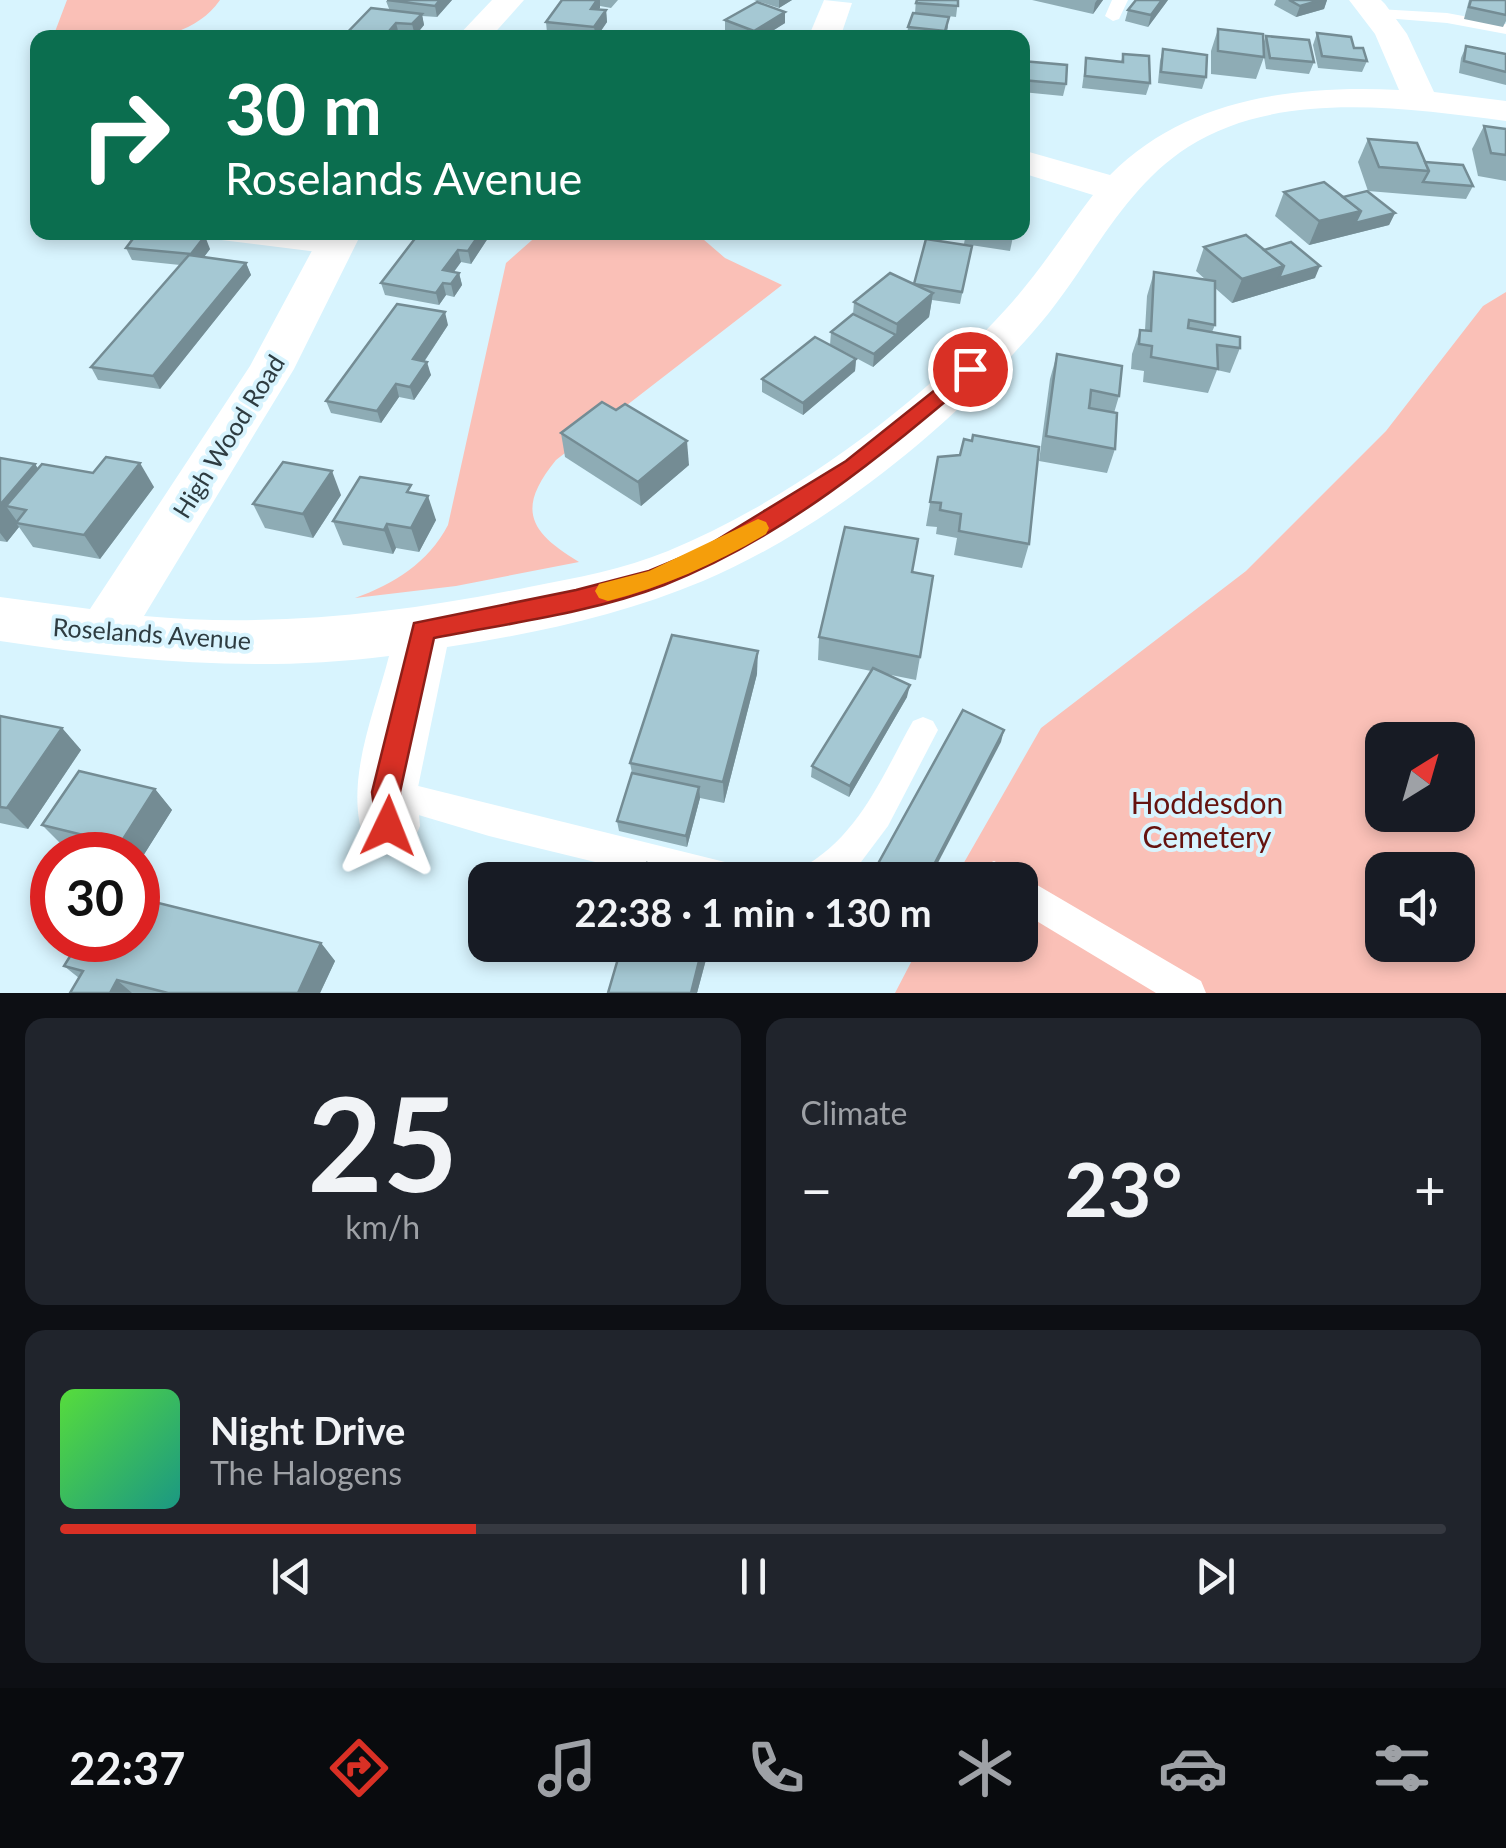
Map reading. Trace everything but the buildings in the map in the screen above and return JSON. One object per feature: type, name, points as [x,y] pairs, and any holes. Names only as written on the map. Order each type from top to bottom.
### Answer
[{"type":"street","points":[[480,30],[509,0]]},
{"type":"street","points":[[827,30],[837,2]]},
{"type":"street","points":[[1371,7],[1421,101]]},
{"type":"street","name":"Roselands Avenue","points":[[0,619],[104,634],[253,642],[423,630],[576,600],[654,579],[710,555],[779,516],[854,466],[994,347],[1051,285],[1118,190],[1157,151],[1223,118],[1276,106],[1343,99],[1421,101],[1506,111]]},
{"type":"street","points":[[1030,164],[1118,190]]},
{"type":"street","name":"High Wood Road","points":[[104,634],[271,369],[338,240]]},
{"type":"street","points":[[387,809],[423,630]]},
{"type":"lane","points":[[1371,7],[1506,29]]},
{"type":"lane","points":[[838,862],[859,844],[923,730]]},
{"type":"lane","points":[[387,809],[489,822],[657,862]]},
{"type":"lane","points":[[1038,903],[1189,993]]},
{"type":"green space","points":[[67,0],[220,0],[205,17],[180,30],[56,30]]},
{"type":"green space","points":[[532,240],[704,240],[725,258],[782,285],[556,460],[543,477],[536,492],[534,518],[549,540],[579,562],[456,586],[355,598],[409,570],[431,550],[448,525],[506,263]]},
{"type":"green space","name":"Hoddesdon Cemetery","points":[[1506,292],[1506,993],[895,993],[911,962],[1038,962],[1038,862],[964,862],[1041,728],[1246,571],[1386,431],[1483,306]]},
{"type":"slow traffic","points":[[608,591],[654,579],[710,555],[758,528]]},
{"type":"route","points":[[388,826],[386,792],[423,630],[576,600],[654,579],[710,555],[779,516],[854,466],[970,369]]}]
